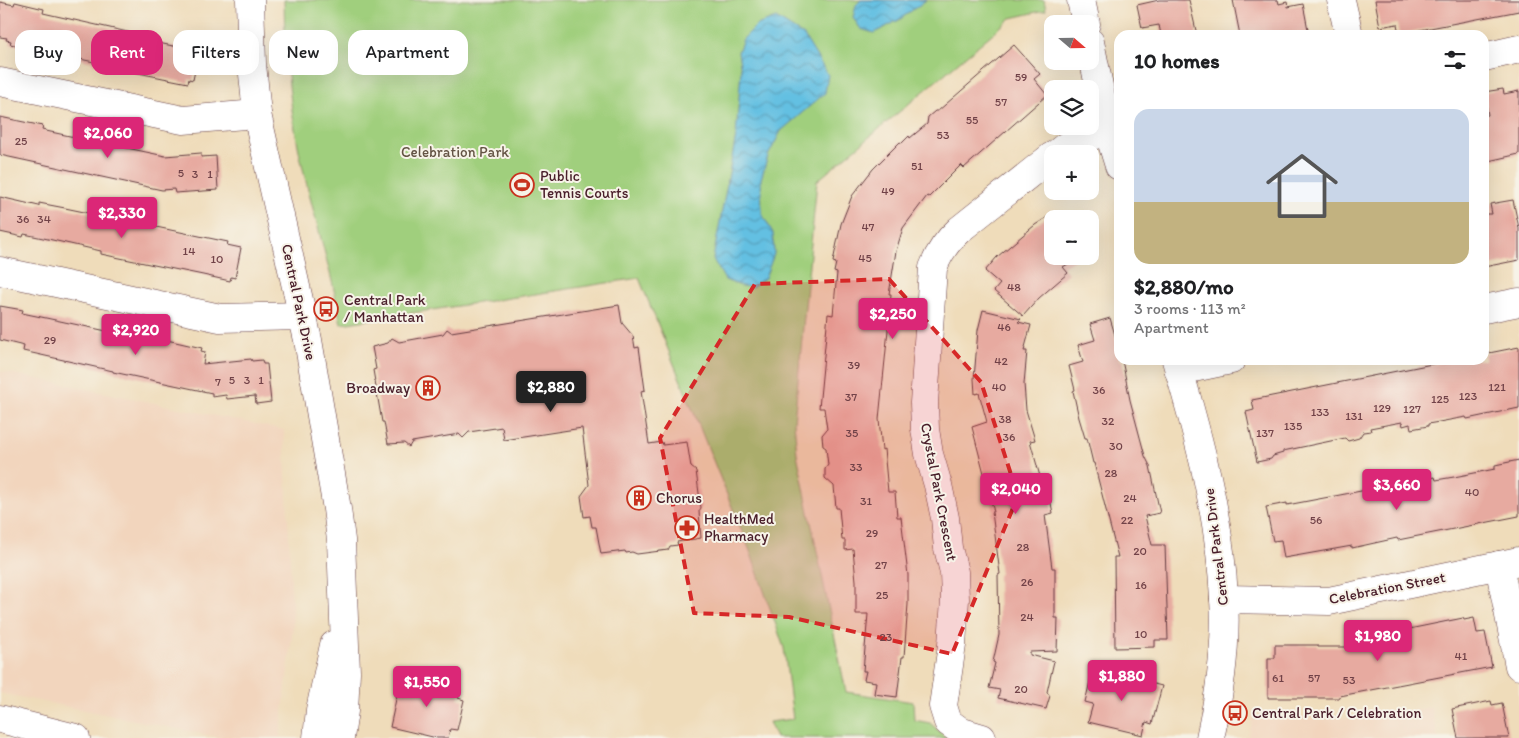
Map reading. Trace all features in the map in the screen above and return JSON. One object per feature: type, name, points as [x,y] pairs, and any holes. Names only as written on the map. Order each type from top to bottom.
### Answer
[{"type":"street","name":"Central Park Drive","points":[[250,0],[252,64],[257,114],[303,316],[341,540],[346,672],[344,711],[340,738]]},
{"type":"street","points":[[1081,0],[1084,15]]},
{"type":"street","points":[[1341,0],[1348,30]]},
{"type":"street","points":[[1489,56],[1519,49]]},
{"type":"street","points":[[1096,70],[1114,150]]},
{"type":"street","points":[[0,82],[183,120],[257,114]]},
{"type":"street","points":[[1069,145],[1108,130]]},
{"type":"street","name":"Crystal Park Crescent","points":[[982,738],[962,732],[948,722],[943,706],[952,645],[955,599],[954,572],[948,548],[945,518],[925,430],[924,403],[934,268],[937,258],[946,243],[959,230],[1044,162]]},
{"type":"street","points":[[0,271],[220,318],[303,316]]},
{"type":"street","points":[[1489,308],[1519,302]]},
{"type":"street","name":"Central Park Drive","points":[[1178,365],[1211,490],[1219,542],[1224,600],[1222,660],[1210,738]]},
{"type":"street","points":[[1509,563],[1519,666]]},
{"type":"street","name":"Celebration Street","points":[[1224,600],[1329,600],[1509,563]]},
{"type":"street","name":"Central Park Drive","points":[[317,738],[320,710],[343,605]]},
{"type":"street","points":[[0,719],[76,738]]},
{"type":"highlighted area","points":[[889,279],[981,382],[1018,496],[952,654],[789,617],[694,613],[660,438],[755,284]]},
{"type":"shaded area","points":[[0,371],[284,430],[293,627],[280,738],[223,738],[0,693]]},
{"type":"shaded area","points":[[1431,707],[1438,738],[1248,738],[1254,714],[1370,719]]},
{"type":"green space","name":"Celebration Park","points":[[284,0],[1044,0],[1046,10],[1011,18],[817,181],[794,422],[797,454],[846,692],[913,702],[914,720],[930,723],[947,738],[776,738],[769,722],[793,719],[784,648],[750,551],[639,278],[341,324],[329,267],[299,152],[288,75],[338,75],[338,30],[285,30]]},
{"type":"water","points":[[861,0],[926,0],[899,20],[874,33],[861,29],[853,18],[856,5]]},
{"type":"water","points":[[776,18],[804,36],[828,75],[825,93],[781,131],[768,156],[761,179],[762,214],[773,233],[774,254],[765,278],[752,287],[741,286],[725,280],[713,259],[736,136],[741,70],[738,52],[743,39],[757,25]]},
{"type":"building","points":[[1159,0],[1189,0],[1196,30],[1160,30],[1159,25],[1142,28],[1137,5]]},
{"type":"building","points":[[1233,0],[1278,0],[1279,4],[1287,2],[1288,7],[1303,4],[1308,30],[1239,30]]},
{"type":"building","points":[[1375,0],[1519,0],[1519,11],[1420,30],[1398,30],[1397,24],[1380,27]]},
{"type":"building","points":[[0,2],[14,5],[15,2],[44,9],[43,13],[119,30],[91,30],[91,61],[81,59],[81,30],[15,30],[15,45],[10,44],[11,41],[6,40],[7,38],[0,37]]},
{"type":"building","points":[[163,44],[173,46],[173,75],[194,75],[193,80],[189,79],[188,83],[148,75],[163,75]]},
{"type":"building","points":[[1014,45],[1040,74],[1034,79],[1044,91],[1044,98],[964,168],[961,165],[929,197],[927,196],[903,228],[896,251],[889,294],[891,294],[889,320],[879,419],[888,492],[895,492],[897,517],[901,517],[908,575],[904,657],[902,657],[897,697],[874,694],[876,682],[864,680],[866,671],[863,671],[868,614],[856,614],[856,581],[853,549],[845,550],[845,540],[842,540],[839,508],[836,508],[834,486],[825,478],[825,469],[828,465],[822,435],[827,429],[824,408],[819,408],[828,314],[833,315],[837,273],[834,272],[836,263],[833,262],[841,224],[852,196],[873,169],[900,142],[902,143],[909,136],[910,138],[927,124],[928,117],[935,111],[938,111]]},
{"type":"building","points":[[1503,89],[1504,94],[1519,91],[1519,154],[1489,161],[1489,91]]},
{"type":"building","points":[[0,117],[43,126],[42,129],[46,131],[165,156],[201,153],[201,157],[216,156],[218,190],[175,193],[174,189],[162,190],[0,155]]},
{"type":"building","points":[[0,197],[39,206],[39,203],[65,208],[228,242],[227,245],[241,248],[235,278],[231,277],[230,281],[101,254],[101,251],[48,239],[24,234],[23,237],[0,232]]},
{"type":"building","points":[[1513,200],[1519,228],[1519,260],[1489,266],[1489,214],[1492,214],[1490,204]]},
{"type":"building","points":[[1044,219],[1044,265],[1066,265],[1063,267],[1068,273],[1039,298],[1023,316],[994,291],[1000,284],[985,271],[997,257]]},
{"type":"building","points":[[619,305],[622,323],[633,336],[635,348],[639,347],[645,390],[641,391],[649,444],[662,442],[663,445],[687,442],[691,467],[696,471],[701,508],[699,511],[701,538],[677,542],[678,545],[670,546],[668,550],[637,554],[632,552],[626,553],[625,551],[601,554],[596,527],[592,527],[590,516],[584,517],[581,496],[589,485],[582,428],[504,440],[502,427],[469,432],[463,438],[459,434],[412,442],[409,447],[404,443],[388,444],[384,422],[382,422],[373,370],[376,369],[372,347],[388,343],[392,338],[399,342],[443,334],[447,329],[451,332]]},
{"type":"building","points":[[0,306],[23,310],[22,313],[125,335],[125,332],[149,336],[202,348],[201,351],[205,352],[203,364],[251,359],[252,361],[262,360],[263,364],[267,364],[271,402],[256,404],[255,396],[227,399],[226,395],[212,397],[212,393],[23,351],[24,346],[0,340]]},
{"type":"building","points":[[983,310],[1021,319],[1018,322],[1031,325],[1024,351],[1027,351],[1024,384],[1026,410],[1035,440],[1030,441],[1045,494],[1049,494],[1053,513],[1045,515],[1052,568],[1055,568],[1055,618],[1058,618],[1057,651],[1030,652],[1030,655],[1054,661],[1047,692],[1050,696],[1046,709],[998,698],[1000,690],[989,688],[999,635],[998,575],[1000,574],[992,512],[994,512],[972,427],[987,422],[979,393],[975,394],[974,379],[978,330]]},
{"type":"building","points":[[1110,318],[1114,332],[1114,365],[1123,365],[1130,400],[1145,456],[1150,466],[1160,513],[1145,516],[1152,545],[1165,545],[1168,640],[1155,640],[1155,647],[1115,648],[1114,557],[1118,557],[1087,438],[1085,438],[1079,418],[1069,366],[1083,362],[1078,345],[1095,340],[1090,324]]},
{"type":"building","points":[[1519,347],[1519,408],[1467,419],[1466,417],[1428,424],[1428,426],[1411,429],[1410,424],[1403,426],[1402,422],[1370,428],[1371,431],[1363,432],[1359,438],[1348,441],[1345,438],[1283,451],[1283,453],[1273,456],[1271,459],[1257,462],[1246,412],[1254,410],[1252,400],[1427,365],[1489,365],[1489,353]]},
{"type":"building","points":[[1519,460],[1519,516],[1398,540],[1397,538],[1352,548],[1352,546],[1284,558],[1281,540],[1273,541],[1266,507],[1287,503],[1287,505],[1435,477],[1436,480],[1454,477],[1495,469],[1495,465]]},
{"type":"building","points":[[1463,618],[1464,620],[1474,618],[1477,633],[1485,632],[1492,667],[1340,696],[1340,698],[1268,698],[1268,658],[1275,658],[1275,645],[1367,647],[1365,638]]},
{"type":"building","points":[[1093,669],[1162,686],[1152,724],[1146,722],[1143,735],[1088,722],[1093,704],[1085,702]]},
{"type":"building","points":[[401,676],[460,689],[458,698],[464,700],[457,730],[450,729],[448,738],[437,738],[390,727]]},
{"type":"building","points":[[1491,701],[1492,705],[1502,703],[1509,738],[1458,738],[1452,709]]},
{"type":"place","name":"Public Tennis Courts","points":[[522,185]]},
{"type":"place","name":"Central Park / Manhattan","points":[[326,309]]},
{"type":"place","name":"Broadway","points":[[428,388]]},
{"type":"place","name":"Chorus","points":[[639,498]]},
{"type":"place","name":"HealthMed Pharmacy","points":[[687,528]]},
{"type":"place","name":"Central Park / Celebration","points":[[1235,713]]}]
